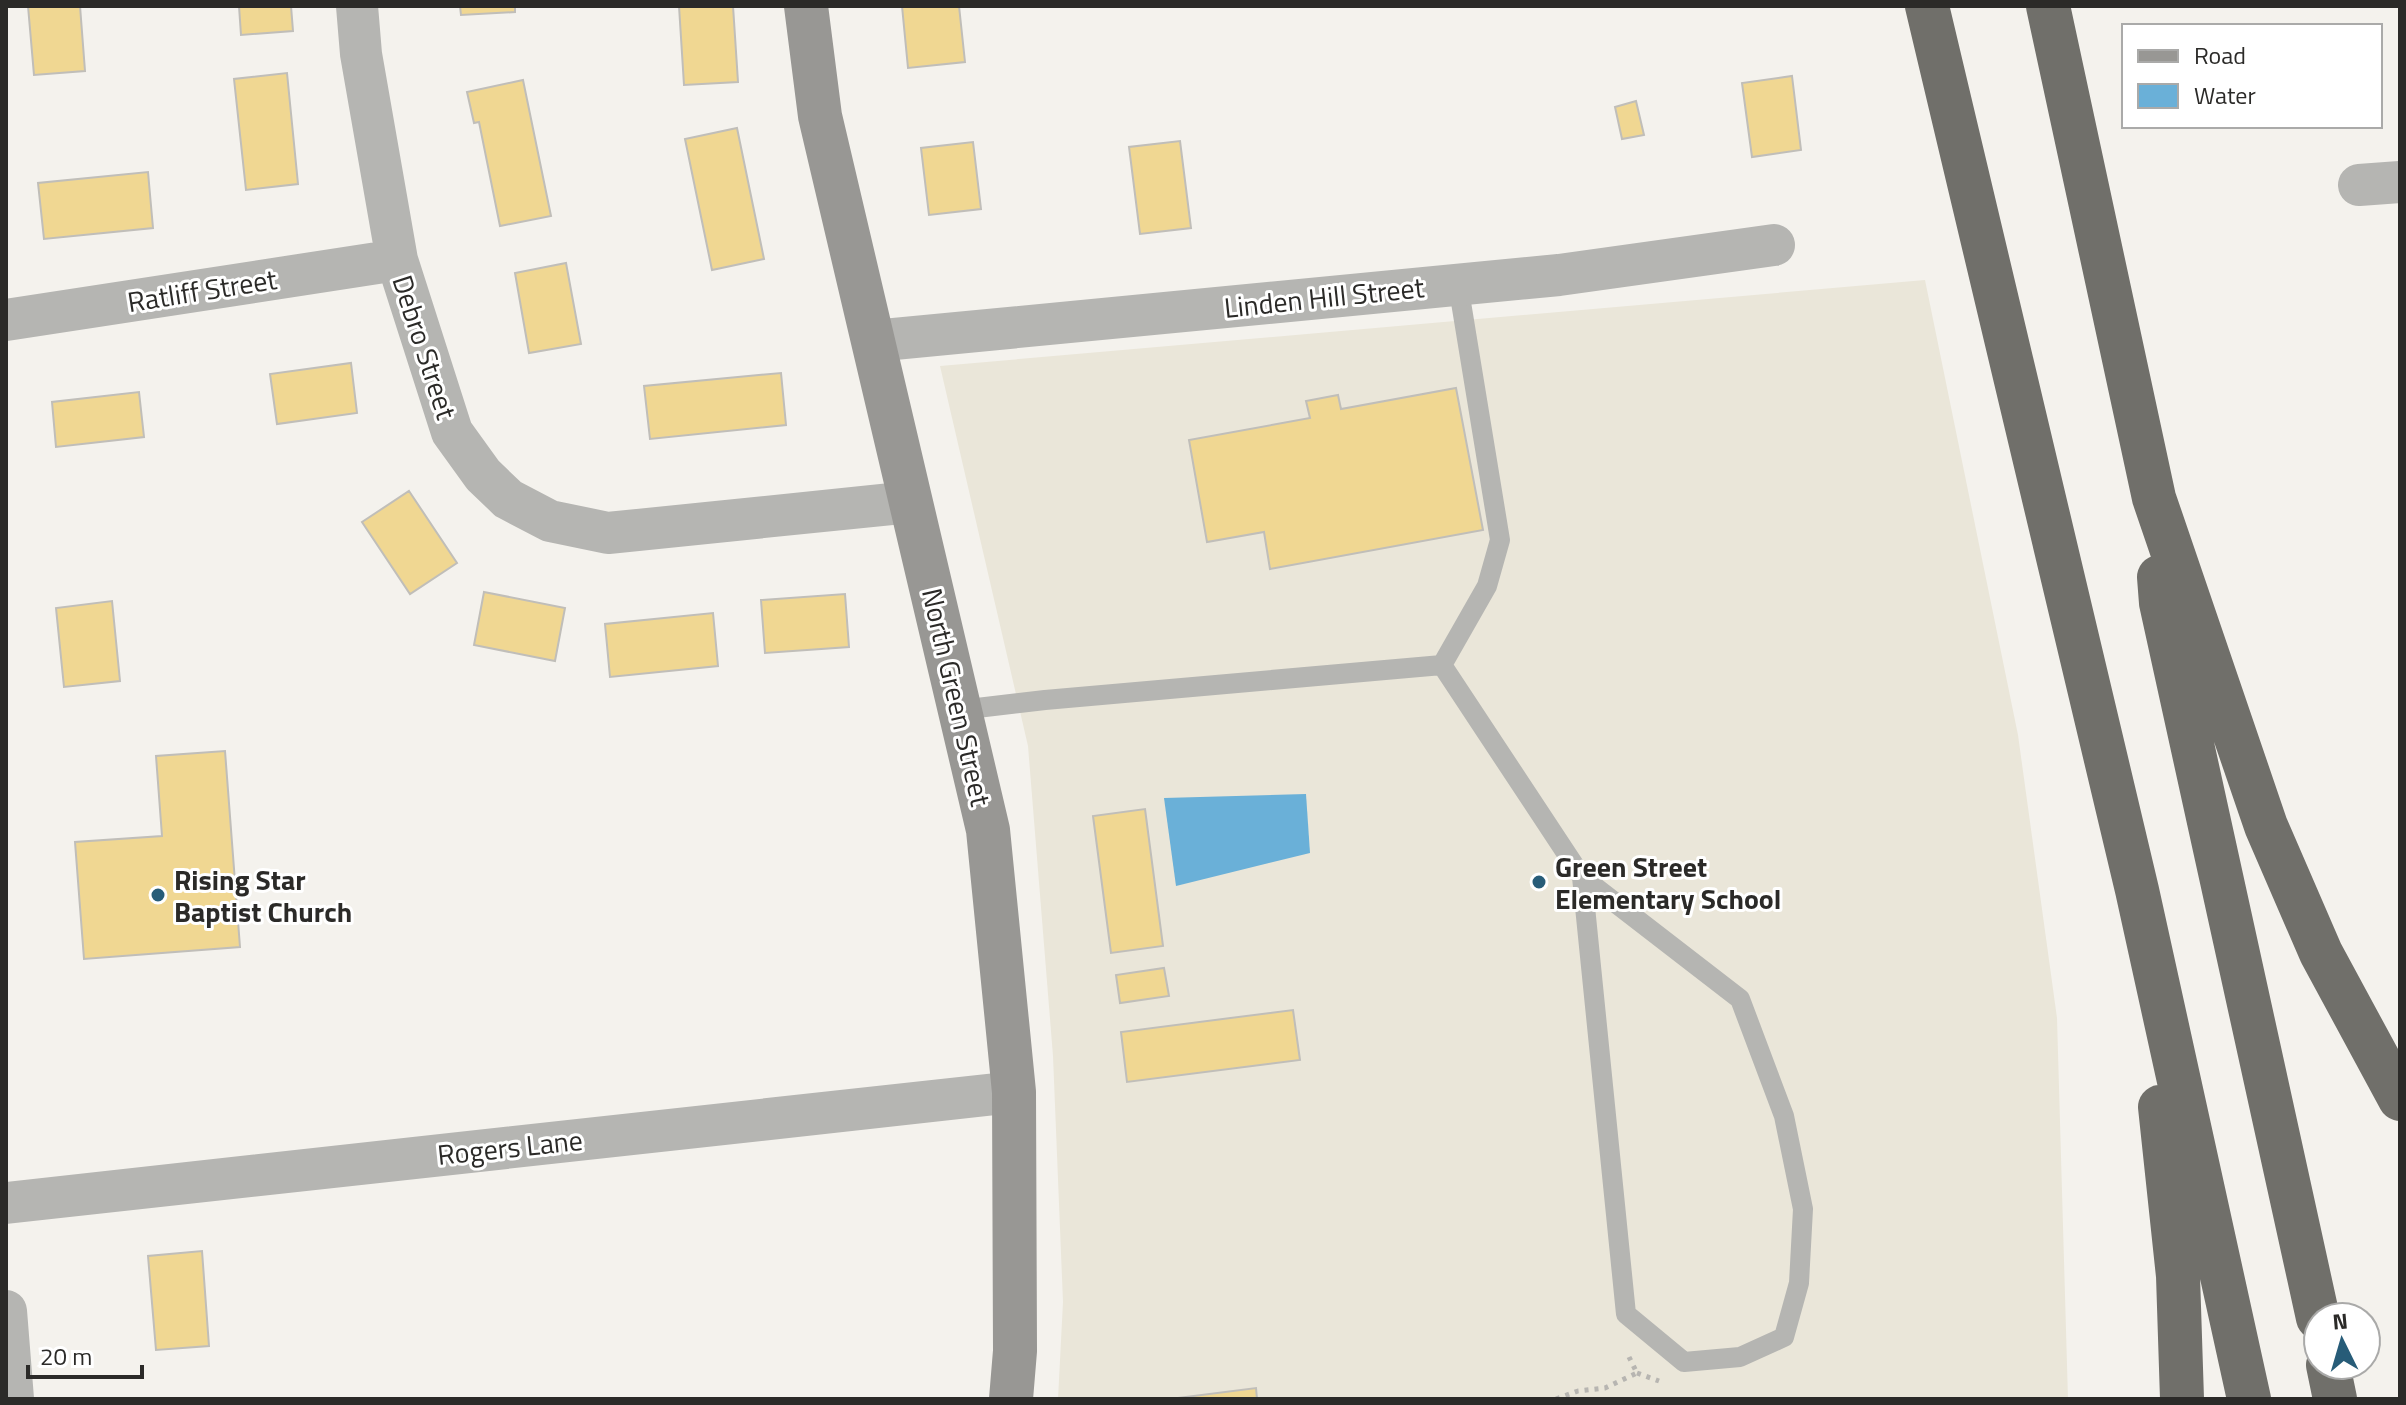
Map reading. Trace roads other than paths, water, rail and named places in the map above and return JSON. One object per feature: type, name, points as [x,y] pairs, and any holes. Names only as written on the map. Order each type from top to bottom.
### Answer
[{"type":"highway","points":[[1927,6],[2137,890],[2249,1399]]},
{"type":"highway","points":[[2048,6],[2154,498],[2266,826],[2321,953],[2400,1099]]},
{"type":"highway","points":[[2154,498],[2161,603],[2314,1301]]},
{"type":"highway","points":[[2137,890],[2178,1276],[2182,1399]]},
{"type":"street","name":"Debro Street","points":[[357,6],[361,54],[397,260],[452,432],[483,475],[508,499],[550,521],[608,533],[911,502]]},
{"type":"street","name":"North Green Street","points":[[806,6],[820,116],[988,830],[1014,1092],[1015,1351],[1011,1399]]},
{"type":"street","points":[[2359,185],[2400,182]]},
{"type":"street","name":"Linden Hill Street","points":[[873,341],[1559,275],[1774,245]]},
{"type":"street","name":"Ratliff Street","points":[[6,320],[397,260]]},
{"type":"street","name":"Rogers Lane","points":[[6,1203],[1014,1092]]},
{"type":"street","points":[[6,1311],[13,1399]]},
{"type":"lane","points":[[1442,665],[1487,586],[1500,540],[1458,284]]},
{"type":"lane","points":[[960,710],[1442,665]]},
{"type":"lane","points":[[1442,665],[1582,877],[1740,999],[1784,1116],[1803,1209],[1799,1283],[1784,1337],[1740,1357],[1684,1362],[1626,1314],[1582,877]]},
{"type":"water","points":[[1306,794],[1310,853],[1176,886],[1164,798]]},
{"type":"place","name":"Green Street Elementary School","points":[[1539,882]]},
{"type":"place","name":"Rising Star Baptist Church","points":[[158,895]]}]
